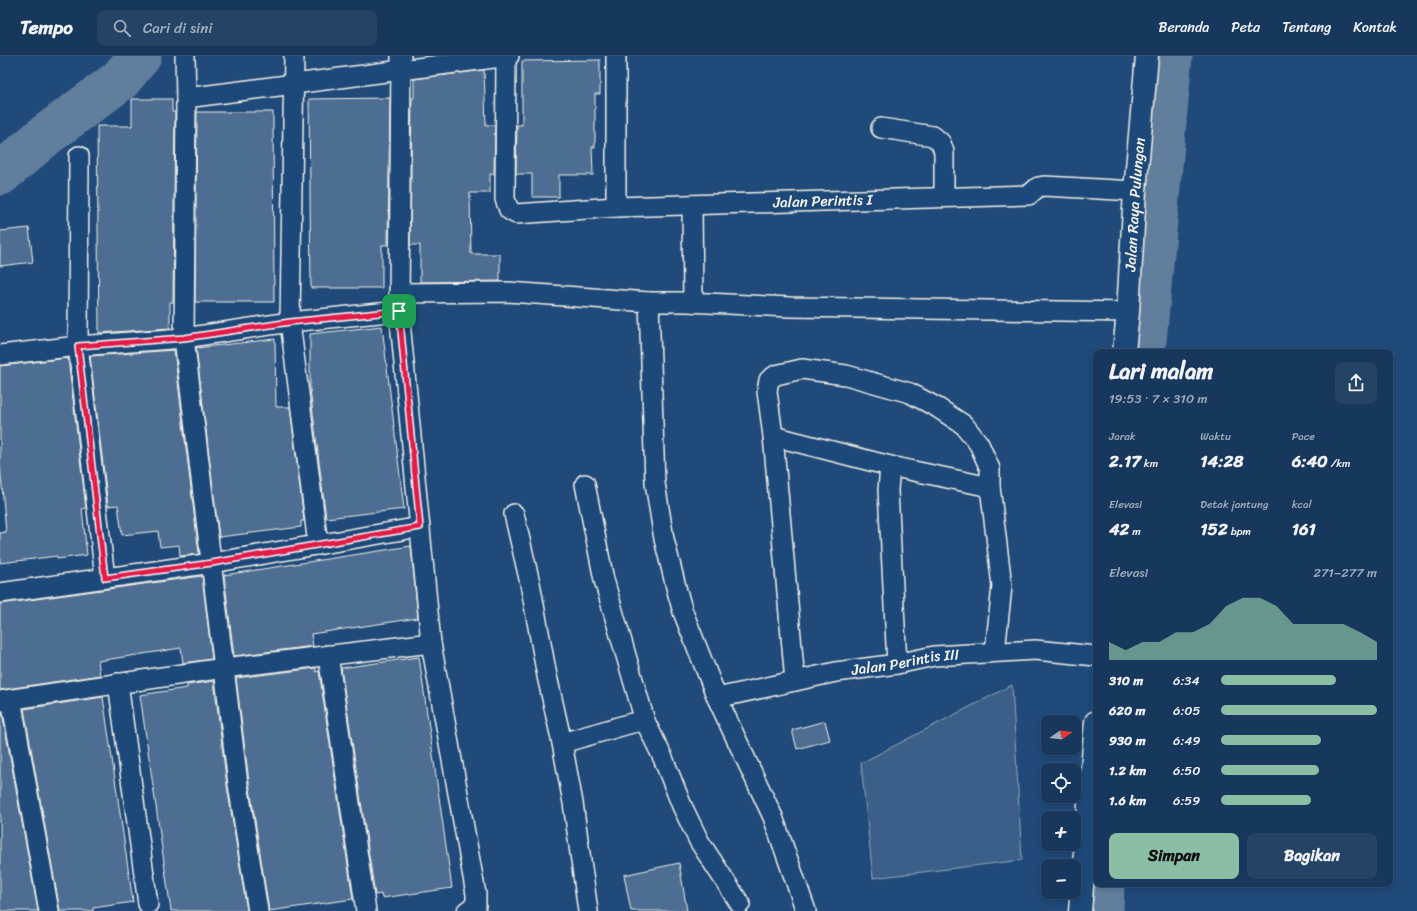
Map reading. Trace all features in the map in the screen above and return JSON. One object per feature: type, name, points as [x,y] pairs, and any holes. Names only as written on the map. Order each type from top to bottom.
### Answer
[{"type":"street","points":[[185,56],[184,338],[238,784],[258,911]]},
{"type":"street","points":[[294,56],[295,84],[290,322],[318,545]]},
{"type":"street","name":"Jalan Perintis I","points":[[506,56],[505,199],[509,210],[516,214],[616,207],[1029,195],[1038,187],[1044,186],[1135,191]]},
{"type":"street","points":[[186,98],[295,84],[401,63],[509,56]]},
{"type":"street","points":[[616,56],[616,207]]},
{"type":"street","name":"Jalan Raya Pulungan","points":[[1124,349],[1135,191],[1147,56]]},
{"type":"street","points":[[401,63],[399,302],[431,642],[476,894],[476,904],[467,911]]},
{"type":"street","points":[[881,128],[934,136],[941,143],[944,152],[944,197]]},
{"type":"street","points":[[79,156],[78,346],[105,578]]},
{"type":"street","points":[[692,205],[693,302]]},
{"type":"street","points":[[0,355],[78,346],[184,338],[290,322],[399,302],[508,292],[649,302],[693,302],[798,307],[1128,312]]},
{"type":"street","points":[[649,302],[655,483],[664,539],[677,592],[683,612],[717,698],[773,816],[806,911]]},
{"type":"street","points":[[795,681],[773,436],[767,391],[769,380],[776,374],[802,369],[846,375],[910,393],[938,408],[964,425],[979,444],[990,469],[990,487],[1002,586],[995,652]]},
{"type":"street","points":[[773,436],[890,466],[990,487]]},
{"type":"street","points":[[890,466],[888,490],[897,664]]},
{"type":"street","points":[[585,484],[604,580],[645,721],[663,758],[682,806],[699,841],[740,904]]},
{"type":"street","points":[[514,514],[530,583],[547,676],[562,743],[573,803],[588,911]]},
{"type":"street","points":[[1,588],[105,578],[212,563],[420,527]]},
{"type":"street","points":[[49,911],[6,700],[224,668],[431,642]]},
{"type":"street","name":"Jalan Perintis III","points":[[717,698],[836,672],[897,664],[934,656],[1035,650],[1093,656]]},
{"type":"street","points":[[328,655],[366,911]]},
{"type":"street","points":[[118,683],[148,904]]},
{"type":"street","points":[[562,743],[632,723],[645,721]]},
{"type":"street","points":[[1080,911],[1093,757]]},
{"type":"shaded area","points":[[1012,685],[1022,860],[873,878],[861,763]]},
{"type":"building","points":[[600,60],[600,94],[595,94],[595,147],[592,147],[593,175],[559,175],[559,197],[532,197],[532,174],[516,174],[517,125],[522,125],[522,61]]},
{"type":"building","points":[[484,70],[486,125],[495,125],[494,174],[490,174],[490,193],[470,193],[471,254],[500,254],[500,281],[420,282],[420,245],[410,245],[412,98],[414,98],[414,79]]},
{"type":"building","points":[[390,98],[388,245],[382,245],[382,288],[311,288],[309,99]]},
{"type":"building","points":[[132,99],[172,99],[172,112],[175,112],[173,302],[170,302],[170,328],[99,333],[97,126],[132,126]]},
{"type":"building","points":[[197,112],[273,112],[274,302],[195,302]]},
{"type":"building","points":[[29,228],[33,262],[0,266],[0,231]]},
{"type":"building","points":[[382,326],[404,509],[326,518],[310,389],[310,334]]},
{"type":"building","points":[[275,339],[276,407],[290,407],[304,521],[301,521],[301,527],[219,537],[196,348]]},
{"type":"building","points":[[174,350],[199,554],[180,556],[179,545],[160,547],[158,531],[122,535],[118,505],[108,506],[90,356]]},
{"type":"building","points":[[68,358],[86,508],[82,509],[87,555],[57,559],[57,556],[0,563],[0,533],[6,532],[0,464],[0,366]]},
{"type":"building","points":[[411,546],[418,618],[311,634],[313,646],[234,656],[224,575]]},
{"type":"building","points":[[202,576],[212,659],[183,663],[181,648],[98,661],[100,675],[0,690],[0,604]]},
{"type":"building","points":[[419,657],[452,888],[382,898],[381,894],[375,895],[341,668]]},
{"type":"building","points":[[316,668],[316,672],[319,671],[353,899],[269,911],[249,782],[236,678]]},
{"type":"building","points":[[214,681],[227,786],[247,911],[171,911],[140,695],[187,688],[187,685]]},
{"type":"building","points":[[103,697],[133,902],[93,908],[93,911],[60,911],[24,709]]},
{"type":"building","points":[[0,712],[2,712],[38,911],[0,911]]},
{"type":"building","points":[[825,721],[830,740],[797,749],[792,730]]},
{"type":"building","points":[[679,863],[687,911],[631,911],[624,875]]},
{"type":"waterway","points":[[0,174],[46,135],[120,80],[140,56]]},
{"type":"waterway","points":[[1144,349],[1171,56]]},
{"type":"waterway","points":[[1102,911],[1103,887]]},
{"type":"route","points":[[399,311],[420,527],[212,563],[105,578],[78,346],[184,338],[290,322],[399,311]]}]
